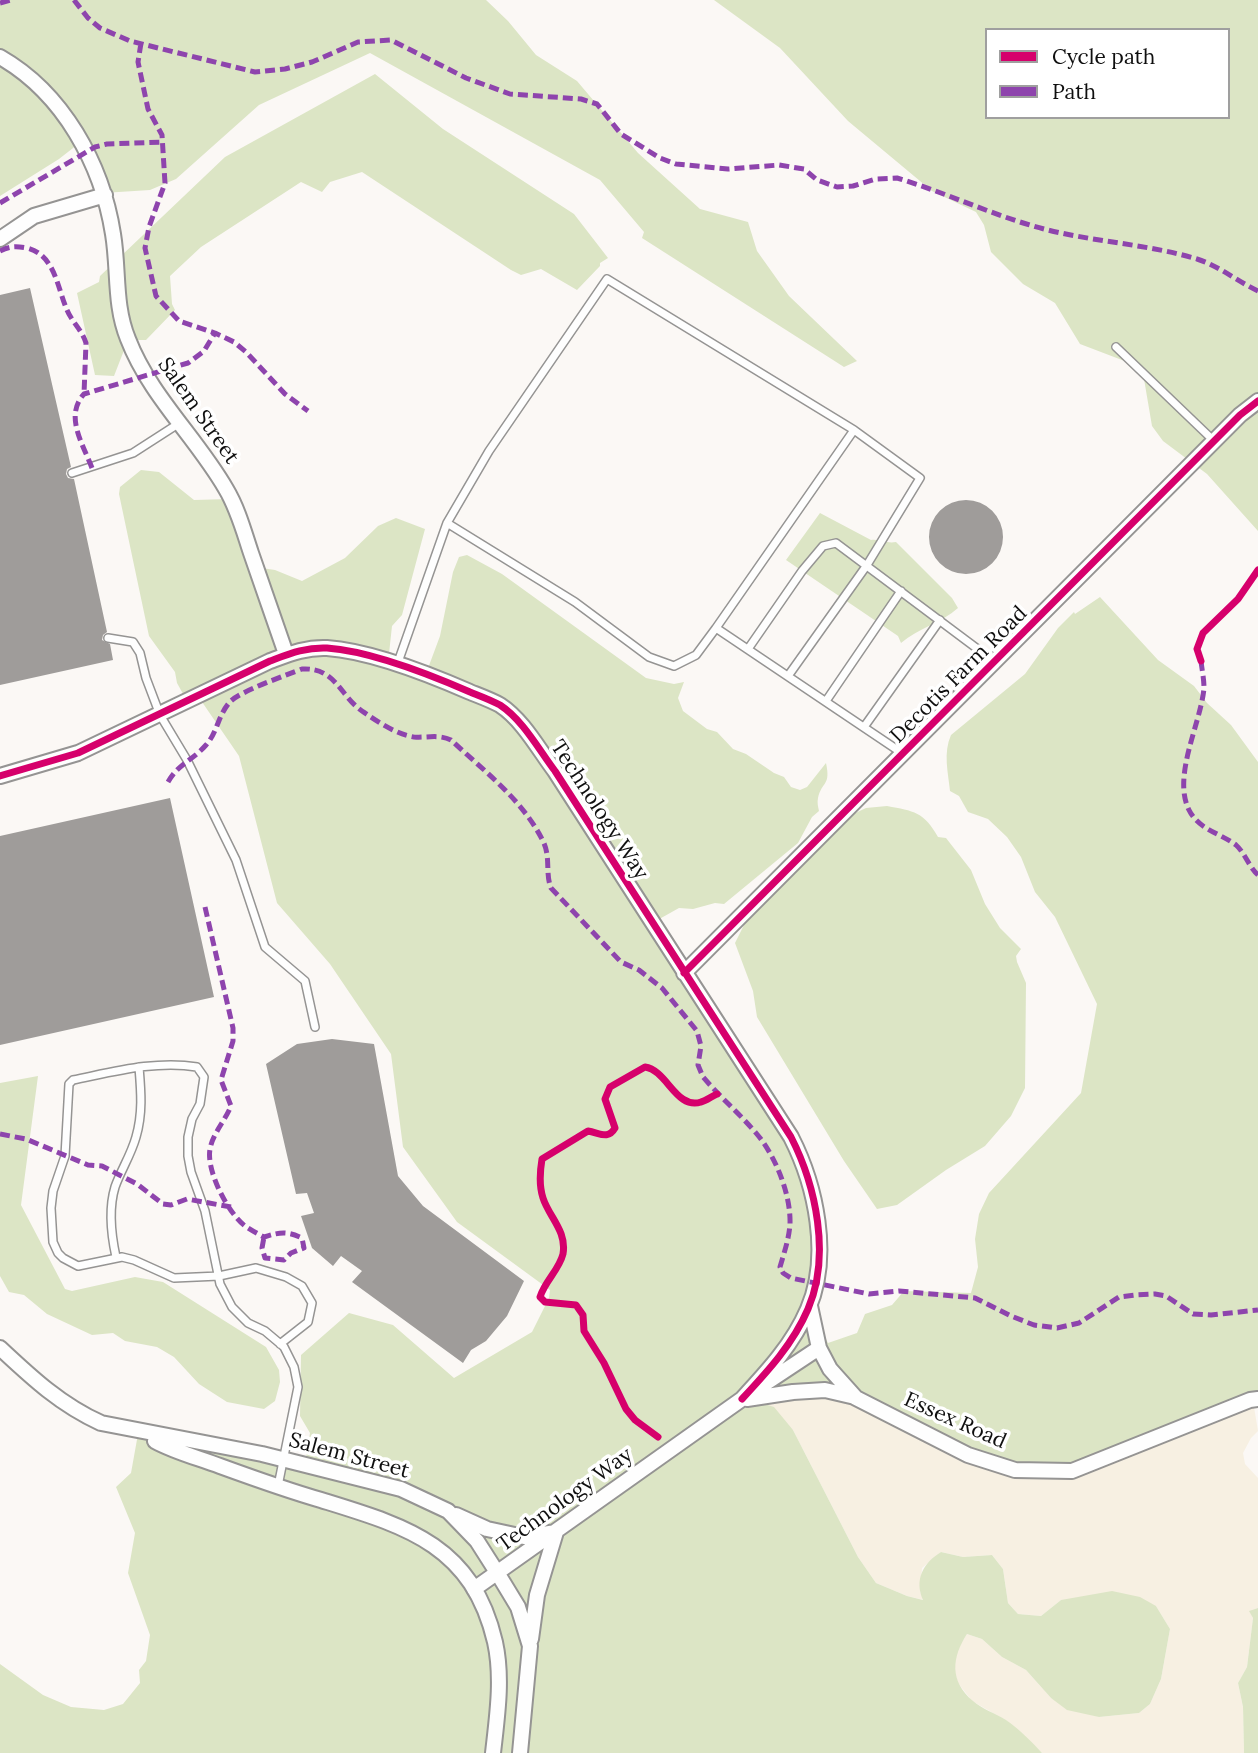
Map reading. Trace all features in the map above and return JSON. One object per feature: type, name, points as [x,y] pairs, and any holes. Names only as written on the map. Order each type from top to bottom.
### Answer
[{"type":"street","name":"Salem Street","points":[[0,57],[12,64],[62,112],[96,171],[105,195],[113,236],[119,310],[128,339],[146,376],[178,424],[211,464],[228,492],[286,654]]},
{"type":"street","points":[[0,239],[34,216],[105,195]]},
{"type":"street","name":"Decotis Farm Road","points":[[684,974],[1214,441],[1258,401]]},
{"type":"street","name":"Technology Way","points":[[0,776],[78,753],[286,654],[325,648],[349,651],[435,677],[500,705],[555,771],[800,1154],[815,1208],[818,1233],[817,1270],[810,1306]]},
{"type":"street","points":[[742,1399],[785,1350],[810,1306]]},
{"type":"street","name":"Essex Road","points":[[810,1306],[818,1348],[830,1369],[856,1398],[968,1455],[1015,1470],[1072,1471],[1258,1399]]},
{"type":"street","name":"Salem Street","points":[[0,1348],[35,1381],[79,1413],[101,1423],[285,1460],[401,1489],[448,1511],[477,1541],[498,1574],[518,1607],[530,1646],[520,1753]]},
{"type":"street","name":"Technology Way","points":[[474,1589],[818,1348]]},
{"type":"street","points":[[742,1399],[825,1390],[856,1398]]},
{"type":"street","name":"Salem Street","points":[[139,1432],[162,1444],[278,1487],[390,1521],[437,1546],[458,1568],[484,1605],[495,1644],[499,1700],[493,1753]]},
{"type":"street","points":[[448,1511],[487,1529],[524,1537],[556,1532],[537,1595],[530,1646]]},
{"type":"lane","points":[[397,665],[447,523],[489,451],[607,279],[854,430],[920,478],[866,565],[788,676]]},
{"type":"lane","points":[[1116,347],[1214,441]]},
{"type":"lane","points":[[72,472],[133,453],[178,424]]},
{"type":"lane","points":[[447,523],[575,602],[649,657],[674,666],[696,655],[854,430]]},
{"type":"lane","points":[[748,649],[802,571],[823,546],[836,543],[996,663]]},
{"type":"lane","points":[[825,701],[901,591]]},
{"type":"lane","points":[[864,727],[940,620]]},
{"type":"lane","points":[[716,628],[904,754]]},
{"type":"lane","points":[[108,638],[133,642],[140,653],[160,715],[187,760],[236,860],[265,947],[304,981],[315,1027]]},
{"type":"lane","points":[[116,1257],[111,1231],[111,1208],[115,1187],[128,1160],[142,1112],[139,1067]]},
{"type":"lane","points":[[278,1487],[298,1387],[294,1367],[280,1344],[265,1331],[248,1323],[232,1307],[219,1276],[205,1211],[188,1156],[188,1137],[192,1119],[200,1104],[204,1077],[197,1067],[139,1067],[73,1080],[69,1084],[65,1156],[53,1191],[51,1208],[53,1242],[58,1253],[70,1264],[86,1265],[116,1257],[134,1260],[174,1278],[219,1276],[256,1268],[286,1277],[302,1286],[312,1303],[308,1322],[280,1344]]},
{"type":"shaded area","points":[[1252,1395],[1258,1431],[1243,1453],[1245,1464],[1258,1478],[1258,1608],[1250,1611],[1253,1618],[1247,1667],[1238,1683],[1243,1707],[1244,1753],[1042,1753],[1007,1721],[972,1701],[958,1683],[953,1668],[957,1649],[967,1634],[982,1639],[1002,1657],[1026,1670],[1051,1698],[1099,1717],[1139,1713],[1150,1704],[1161,1679],[1170,1629],[1156,1606],[1061,1600],[1041,1616],[1018,1614],[1008,1603],[1003,1569],[992,1555],[963,1557],[941,1552],[922,1568],[920,1592],[924,1600],[876,1583],[858,1557],[793,1430],[743,1397]]},
{"type":"green space","points":[[0,0],[486,0],[508,21],[536,55],[577,81],[638,153],[700,209],[748,222],[757,251],[789,296],[857,361],[844,367],[642,238],[644,232],[600,180],[370,53],[259,105],[176,179],[150,190],[103,193],[82,141],[59,159],[0,196]]},
{"type":"green space","points":[[714,0],[1258,0],[1258,531],[1207,474],[1163,441],[1152,426],[1144,379],[1135,365],[1080,344],[1055,303],[1023,284],[991,252],[984,225],[976,212],[932,191],[848,121],[780,48]]},
{"type":"green space","points":[[375,74],[443,129],[574,214],[608,258],[600,263],[577,290],[541,269],[521,275],[511,270],[362,172],[330,182],[322,192],[301,182],[201,247],[170,276],[175,310],[146,340],[128,340],[114,376],[95,375],[77,293],[99,282],[100,276],[225,157]]},
{"type":"green space","points":[[141,470],[159,472],[194,500],[229,499],[255,567],[275,570],[302,581],[345,558],[378,526],[396,518],[425,529],[402,615],[392,626],[388,663],[427,671],[440,636],[453,572],[459,557],[467,555],[502,574],[646,678],[674,684],[684,682],[678,698],[683,711],[707,729],[717,732],[733,749],[784,777],[791,787],[800,790],[807,787],[826,763],[827,780],[818,798],[819,811],[812,817],[798,843],[724,904],[715,903],[693,909],[679,908],[654,922],[795,1147],[813,1203],[814,1316],[828,1343],[857,1333],[865,1314],[892,1305],[904,1291],[971,1293],[978,1267],[975,1239],[979,1214],[989,1193],[1081,1093],[1097,1004],[1055,917],[1035,892],[1021,857],[1007,837],[988,819],[968,812],[959,796],[950,791],[947,756],[951,735],[1025,674],[1058,628],[1074,612],[1075,614],[1100,597],[1158,660],[1194,686],[1207,703],[1231,725],[1258,762],[1258,1392],[1125,1447],[1045,1473],[965,1448],[848,1386],[743,1397],[774,1407],[793,1430],[858,1557],[876,1583],[923,1600],[919,1586],[922,1573],[929,1561],[941,1552],[963,1557],[992,1555],[1003,1569],[1008,1603],[1018,1614],[1041,1616],[1061,1600],[1112,1591],[1140,1597],[1156,1606],[1170,1629],[1161,1679],[1150,1704],[1139,1713],[1099,1717],[1067,1710],[1051,1698],[1026,1670],[1002,1657],[982,1639],[967,1634],[958,1651],[955,1669],[965,1693],[980,1706],[1011,1724],[1042,1753],[0,1753],[0,1664],[43,1695],[71,1707],[104,1710],[123,1704],[140,1683],[139,1670],[146,1661],[150,1635],[128,1573],[135,1533],[116,1487],[131,1473],[138,1434],[304,1470],[310,1433],[300,1416],[301,1355],[349,1313],[393,1325],[454,1378],[532,1332],[549,1298],[550,1290],[457,1222],[403,1147],[391,1054],[330,964],[277,903],[239,756],[200,699],[187,701],[177,683],[175,672],[149,636],[119,494],[120,487]]},
{"type":"green space","points":[[820,513],[871,540],[896,542],[952,598],[958,608],[901,643],[898,636],[786,560]]},
{"type":"green space","points":[[887,806],[917,814],[928,822],[938,837],[946,838],[971,870],[985,904],[1000,928],[1021,949],[1016,956],[1026,983],[1025,1088],[1011,1116],[985,1146],[897,1205],[877,1209],[844,1161],[757,1017],[753,991],[735,943],[750,913],[849,816],[866,808]]},
{"type":"green space","points":[[38,1076],[21,1205],[65,1289],[72,1291],[135,1277],[163,1282],[266,1347],[279,1370],[280,1382],[275,1401],[264,1409],[227,1402],[199,1384],[174,1357],[157,1347],[125,1341],[113,1333],[92,1335],[47,1314],[24,1295],[9,1292],[0,1276],[0,1083]]},
{"type":"green space","points":[[1258,1608],[1258,1753],[1244,1753],[1243,1707],[1238,1683],[1247,1667],[1253,1618],[1249,1611]]},
{"type":"building","points":[[30,288],[71,467],[66,474],[68,478],[74,479],[107,632],[102,640],[110,644],[113,660],[0,685],[0,295]]},
{"type":"building","points":[[966,500],[980,503],[992,511],[1000,523],[1003,537],[1000,551],[992,563],[980,571],[966,574],[952,571],[940,563],[932,551],[929,537],[932,523],[940,511],[952,503]]},
{"type":"building","points":[[170,798],[214,997],[0,1045],[0,836]]},
{"type":"building","points":[[332,1039],[374,1044],[398,1176],[423,1206],[524,1281],[507,1316],[486,1341],[471,1350],[463,1363],[352,1282],[362,1271],[341,1256],[333,1266],[312,1248],[301,1216],[314,1213],[307,1193],[296,1194],[266,1064],[297,1044]]},
{"type":"marked path","points":[[0,3],[11,0]]},
{"type":"marked path","points":[[74,0],[100,28],[130,41],[255,72],[285,69],[312,62],[358,42],[391,40],[466,78],[510,94],[581,99],[597,104],[621,134],[660,158],[676,164],[728,169],[779,165],[804,169],[817,180],[837,187],[853,186],[876,179],[897,178],[1044,229],[1197,259],[1258,291]]},
{"type":"marked path","points":[[141,43],[138,62],[148,109],[162,135],[165,183],[149,227],[145,248],[156,296],[179,321],[234,342],[285,394],[308,411]]},
{"type":"marked path","points":[[0,203],[95,147],[107,144],[163,142]]},
{"type":"marked path","points":[[0,251],[13,247],[27,248],[44,257],[54,273],[67,310],[86,343],[84,394]]},
{"type":"marked path","points":[[92,468],[75,421],[78,403],[84,394],[188,363],[204,351],[215,333]]},
{"type":"marked path","points":[[1201,661],[1204,688],[1185,766],[1185,796],[1193,817],[1236,845],[1258,875]]},
{"type":"marked path","points":[[168,782],[177,770],[206,745],[229,703],[252,689],[302,669],[314,670],[331,678],[357,707],[395,731],[414,737],[451,740],[502,786],[534,826],[545,847],[551,888],[621,962],[639,970],[662,988],[697,1031],[701,1046],[698,1065],[703,1077],[763,1142],[785,1188],[790,1224],[780,1267],[783,1273],[791,1278],[869,1294],[899,1291],[975,1298],[1034,1325],[1057,1328],[1079,1323],[1119,1297],[1135,1295],[1166,1296],[1193,1314],[1211,1315],[1258,1310]]},
{"type":"marked path","points":[[205,907],[233,1028],[233,1041],[221,1080],[231,1106],[210,1149],[211,1168],[225,1202],[238,1220],[264,1237],[283,1233],[302,1238],[304,1248],[291,1253],[284,1260],[265,1258],[262,1248],[264,1237]]},
{"type":"marked path","points":[[0,1134],[26,1139],[88,1165],[102,1166],[137,1184],[163,1204],[171,1205],[187,1199],[231,1207]]},
{"type":"cycle path","points":[[684,973],[1240,415],[1258,401]]},
{"type":"cycle path","points":[[1201,661],[1197,649],[1203,633],[1238,599],[1258,570]]},
{"type":"cycle path","points":[[0,776],[78,753],[270,661],[312,649],[344,650],[400,665],[489,700],[508,711],[555,771],[791,1137],[800,1156],[818,1222],[819,1267],[815,1288],[802,1322],[787,1345],[742,1399]]},
{"type":"cycle path","points":[[658,1437],[635,1420],[626,1409],[604,1363],[584,1331],[583,1315],[576,1305],[545,1302],[540,1297],[561,1260],[564,1246],[542,1193],[542,1159],[588,1131],[610,1134],[615,1128],[605,1099],[610,1087],[645,1067],[660,1075],[678,1095],[692,1103],[701,1102],[717,1094]]}]
